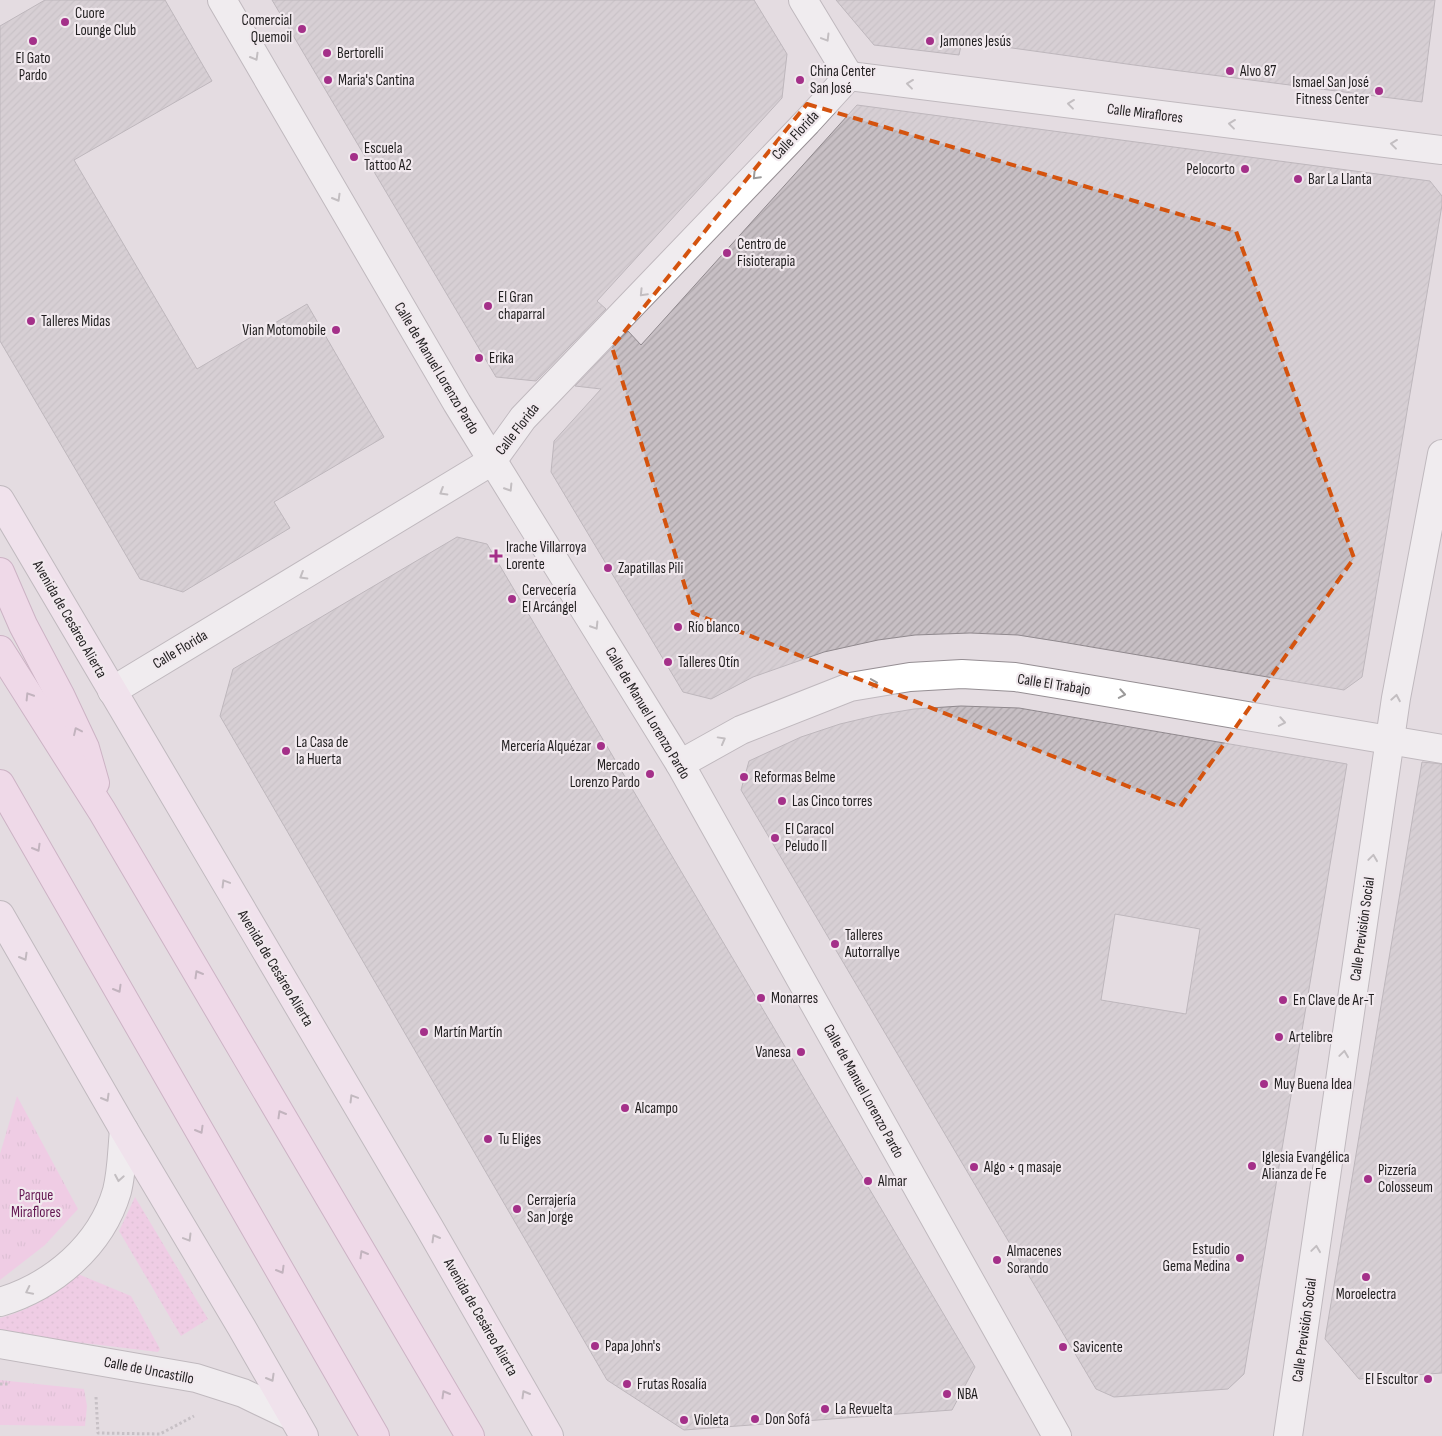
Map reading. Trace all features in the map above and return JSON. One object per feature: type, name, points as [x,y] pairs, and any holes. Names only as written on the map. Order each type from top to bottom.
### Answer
[{"type":"main road","name":"Avenida de Cesáreo Alierta","points":[[0,500],[404,1184],[549,1436]]},
{"type":"main road","points":[[0,572],[23,625],[60,695],[85,748],[102,811]]},
{"type":"main road","points":[[0,650],[102,811],[470,1436]]},
{"type":"main road","points":[[4,794],[376,1436]]},
{"type":"main road","points":[[0,915],[124,1130],[299,1426]]},
{"type":"street","name":"Calle de Manuel Lorenzo Pardo","points":[[222,0],[492,461],[680,764],[1057,1436]]},
{"type":"street","points":[[803,0],[848,76]]},
{"type":"street","name":"Calle Florida","points":[[112,691],[492,461],[523,418],[807,122],[848,76]]},
{"type":"street","name":"Calle Miraflores","points":[[848,76],[1442,150]]},
{"type":"street","name":"Calle Previsión Social","points":[[1288,1436],[1396,698],[1442,454]]},
{"type":"street","name":"Calle El Trabajo","points":[[680,764],[741,730],[850,687],[910,677],[962,674],[1015,677],[1442,749]]},
{"type":"street","points":[[0,1302],[28,1292],[56,1276],[79,1256],[99,1230],[116,1192],[120,1177],[124,1130]]},
{"type":"street","name":"Calle de Uncastillo","points":[[0,1344],[196,1378],[244,1393],[299,1426]]},
{"type":"path","points":[[0,1384],[14,1384]]},
{"type":"path","points":[[95,1392],[98,1433],[160,1434],[191,1417],[199,1416]]},
{"type":"highlighted area","points":[[807,104],[1236,231],[1354,558],[1180,807],[693,613],[612,347]]},
{"type":"green space","name":"Parque Miraflores","points":[[17,1096],[78,1209],[45,1245],[0,1280],[0,1154]]},
{"type":"green space","points":[[135,1197],[208,1319],[181,1336],[119,1231]]},
{"type":"green space","points":[[78,1274],[131,1296],[160,1349],[158,1352],[0,1333],[0,1318],[22,1311],[42,1301]]},
{"type":"green space","points":[[0,1380],[84,1389],[87,1406],[85,1426],[0,1425]]},
{"type":"building","points":[[45,0],[165,0],[212,81],[74,160],[197,369],[307,304],[384,437],[274,502],[290,528],[183,592],[140,579],[0,341],[0,26]]},
{"type":"building","points":[[272,0],[754,0],[787,54],[782,98],[597,301],[606,309],[536,381],[496,377]]},
{"type":"building","points":[[836,0],[1435,0],[1422,102],[962,41],[959,55],[874,45]]},
{"type":"building","points":[[857,105],[1430,181],[1442,196],[1442,205],[1362,677],[1344,690],[1018,635],[970,633],[915,635],[878,640],[824,652],[753,677],[711,699],[683,692],[551,472],[554,441],[601,389],[575,386],[628,331],[641,345]]},
{"type":"building","points":[[457,537],[487,544],[975,1367],[952,1410],[684,1430],[607,1380],[220,716],[233,669]]},
{"type":"building","points":[[961,706],[1019,708],[1347,764],[1244,1374],[1228,1389],[1114,1397],[1096,1389],[741,790],[749,761],[801,737],[840,724],[914,709]],"holes":[[[1115,914],[1200,929],[1186,1014],[1101,1000]]]},
{"type":"building","points":[[1422,762],[1442,764],[1442,1373],[1359,1379],[1325,1339]]},
{"type":"place","name":"Cuore Lounge Club","points":[[65,22]]},
{"type":"place","name":"Comercial Quemoil","points":[[302,29]]},
{"type":"place","name":"El Gato Pardo","points":[[33,41]]},
{"type":"place","name":"Jamones Jesús","points":[[930,41]]},
{"type":"place","name":"Bertorelli","points":[[327,53]]},
{"type":"place","name":"Alvo 87","points":[[1230,71]]},
{"type":"place","name":"Maria's Cantina","points":[[328,80]]},
{"type":"place","name":"China Center San José","points":[[800,80]]},
{"type":"place","name":"Ismael San José Fitness Center","points":[[1379,91]]},
{"type":"place","name":"Escuela Tattoo A2","points":[[354,157]]},
{"type":"place","name":"Pelocorto","points":[[1245,169]]},
{"type":"place","name":"Bar La Llanta","points":[[1298,179]]},
{"type":"place","name":"Centro de Fisioterapia","points":[[727,253]]},
{"type":"place","name":"El Gran chaparral","points":[[488,306]]},
{"type":"place","name":"Talleres Midas","points":[[31,321]]},
{"type":"place","name":"Vian Motomobile","points":[[336,330]]},
{"type":"place","name":"Erika","points":[[479,358]]},
{"type":"place","name":"Irache Villarroya Lorente","points":[[496,556]]},
{"type":"place","name":"Zapatillas Pili","points":[[608,568]]},
{"type":"place","name":"Cervecería El Arcángel","points":[[512,599]]},
{"type":"place","name":"Río blanco","points":[[678,627]]},
{"type":"place","name":"Talleres Otín","points":[[668,662]]},
{"type":"place","name":"Mercería Alquézar","points":[[601,746]]},
{"type":"place","name":"La Casa de la Huerta","points":[[286,751]]},
{"type":"place","name":"Mercado Lorenzo Pardo","points":[[650,774]]},
{"type":"place","name":"Reformas Belme","points":[[744,777]]},
{"type":"place","name":"Las Cinco torres","points":[[782,801]]},
{"type":"place","name":"El Caracol Peludo II","points":[[775,838]]},
{"type":"place","name":"Talleres Autorrallye","points":[[835,944]]},
{"type":"place","name":"Monarres","points":[[761,998]]},
{"type":"place","name":"En Clave de Ar-T","points":[[1283,1000]]},
{"type":"place","name":"Martín Martín","points":[[424,1032]]},
{"type":"place","name":"Artelibre","points":[[1279,1037]]},
{"type":"place","name":"Vanesa","points":[[801,1052]]},
{"type":"place","name":"Muy Buena Idea","points":[[1264,1084]]},
{"type":"place","name":"Alcampo","points":[[625,1108]]},
{"type":"place","name":"Tu Eliges","points":[[488,1139]]},
{"type":"place","name":"Iglesia Evangélica Alianza de Fe","points":[[1252,1166]]},
{"type":"place","name":"Algo + q masaje","points":[[974,1167]]},
{"type":"place","name":"Pizzería Colosseum","points":[[1368,1179]]},
{"type":"place","name":"Almar","points":[[868,1181]]},
{"type":"place","name":"Cerrajería San Jorge","points":[[517,1209]]},
{"type":"place","name":"Estudio Gema Medina","points":[[1240,1258]]},
{"type":"place","name":"Almacenes Sorando","points":[[997,1260]]},
{"type":"place","name":"Moroelectra","points":[[1366,1277]]},
{"type":"place","name":"Papa John's","points":[[595,1346]]},
{"type":"place","name":"Savicente","points":[[1063,1347]]},
{"type":"place","name":"El Escultor","points":[[1428,1379]]},
{"type":"place","name":"Frutas Rosalía","points":[[627,1384]]},
{"type":"place","name":"NBA","points":[[947,1394]]},
{"type":"place","name":"La Revuelta","points":[[825,1409]]},
{"type":"place","name":"Don Sofá","points":[[755,1419]]},
{"type":"place","name":"Violeta","points":[[684,1420]]}]
